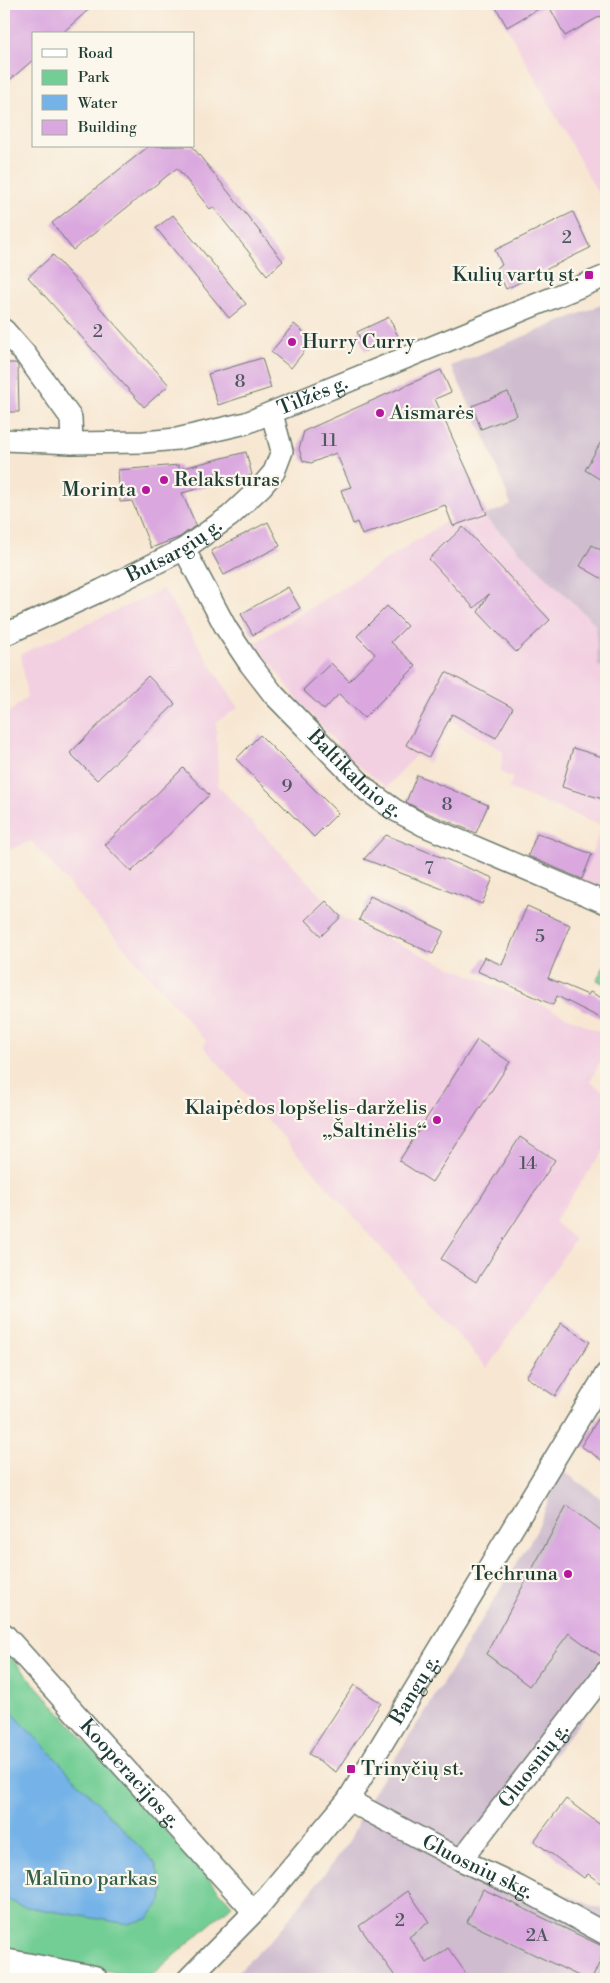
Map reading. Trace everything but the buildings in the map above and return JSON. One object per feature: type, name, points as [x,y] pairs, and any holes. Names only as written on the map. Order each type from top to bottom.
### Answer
[{"type":"main road","points":[[4,1962],[94,1979]]},
{"type":"street","name":"Tilžės g.","points":[[4,440],[72,443],[144,442],[177,439],[246,423],[606,276]]},
{"type":"street","points":[[4,330],[71,418],[72,443]]},
{"type":"street","name":"Butsargių g.","points":[[4,635],[102,590],[184,549],[230,516],[274,472],[282,451],[272,414]]},
{"type":"street","name":"Baltikalnio g.","points":[[184,549],[226,628],[250,664],[274,695],[368,791],[394,810],[423,825],[606,903]]},
{"type":"street","name":"Bangų g.","points":[[188,1979],[254,1912],[348,1800],[606,1374]]},
{"type":"street","name":"Kooperacijos g.","points":[[4,1634],[254,1912]]},
{"type":"street","name":"Gluosnių g.","points":[[461,1860],[606,1672]]},
{"type":"street","name":"Gluosnių skg.","points":[[348,1800],[461,1860],[519,1887],[606,1934]]},
{"type":"shaded area","points":[[494,4],[606,4],[606,208],[507,27]]},
{"type":"shaded area","points":[[606,303],[606,668],[598,666],[595,624],[483,516],[511,505],[488,444],[451,366]]},
{"type":"shaded area","points":[[469,512],[472,520],[483,516],[595,624],[598,666],[606,668],[606,893],[580,884],[602,826],[508,788],[513,778],[500,772],[503,751],[452,721],[429,763],[415,756],[387,787],[355,763],[298,700],[255,643],[450,519]]},
{"type":"shaded area","points":[[163,589],[238,708],[216,722],[218,786],[326,901],[306,920],[321,935],[341,917],[431,959],[551,1009],[606,1035],[606,1050],[590,1082],[606,1093],[606,1146],[554,1222],[575,1239],[487,1368],[204,1047],[206,1041],[31,841],[4,852],[4,717],[27,697],[21,654]]},
{"type":"shaded area","points":[[561,1469],[606,1502],[606,1689],[473,1858],[606,1911],[606,1979],[230,1979],[275,1936],[348,1843],[371,1796],[536,1532]]},
{"type":"green space","points":[[606,962],[606,985],[597,980]]},
{"type":"green space","name":"Malūno parkas","points":[[4,1650],[232,1905],[153,1974],[140,1977],[4,1951]]},
{"type":"water","points":[[4,1704],[155,1863],[164,1891],[160,1903],[148,1919],[128,1924],[21,1906],[4,1898]]},
{"type":"place","name":"Kulių vartų st.","points":[[589,275]]},
{"type":"place","name":"Hurry Curry","points":[[292,342]]},
{"type":"place","name":"Aismarės","points":[[380,413]]},
{"type":"place","name":"Relaksturas","points":[[164,480]]},
{"type":"place","name":"Morinta","points":[[146,490]]},
{"type":"place","name":"Klaipėdos lopšelis-darželis „Šaltinėlis“","points":[[437,1120]]},
{"type":"place","name":"Techruna","points":[[568,1574]]},
{"type":"place","name":"Trinyčių st.","points":[[351,1769]]}]
